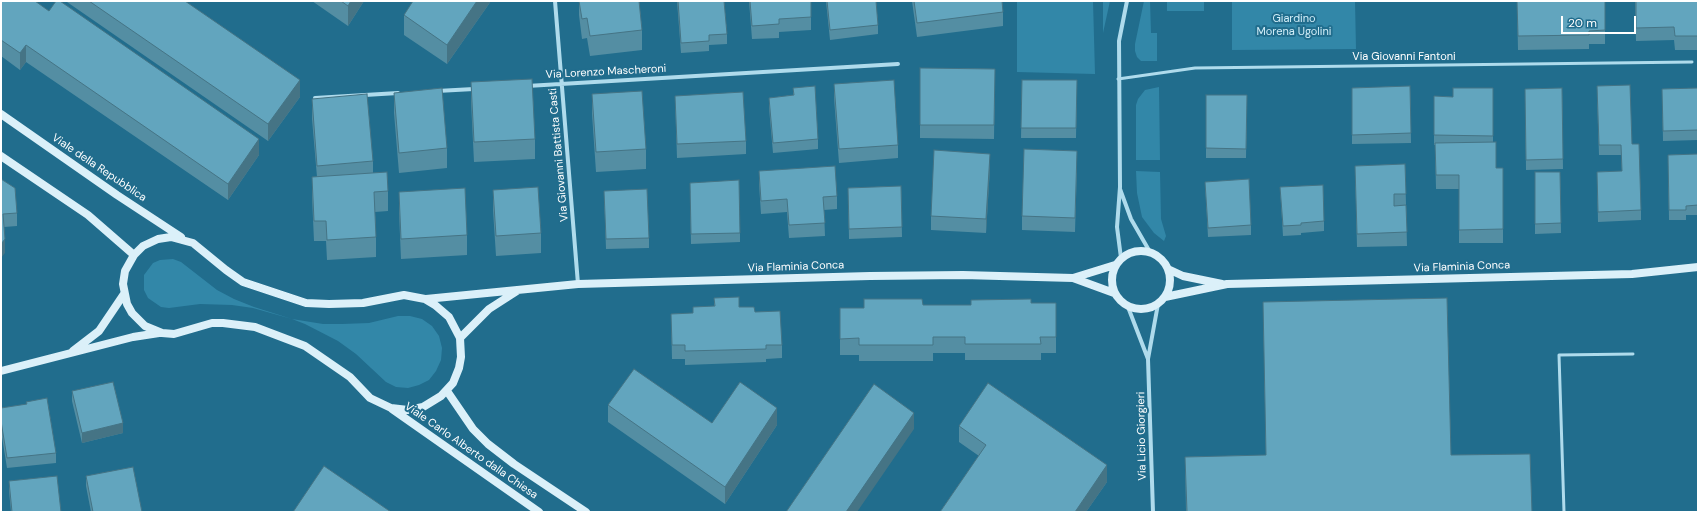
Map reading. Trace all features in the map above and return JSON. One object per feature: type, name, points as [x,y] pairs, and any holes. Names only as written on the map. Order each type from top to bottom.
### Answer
[{"type":"street","name":"Via Giovanni Battista Casti","points":[[555,1],[563,84],[578,284]]},
{"type":"street","points":[[1121,258],[1117,227],[1120,188],[1118,79],[1119,42],[1127,1]]},
{"type":"street","name":"Via Lorenzo Mascheroni","points":[[524,86],[898,64]]},
{"type":"street","points":[[431,91],[478,88]]},
{"type":"street","points":[[315,98],[400,93]]},
{"type":"street","name":"Viale della Repubblica","points":[[1,114],[117,195],[202,249],[226,270],[243,282],[306,303],[363,303],[404,295],[425,300]]},
{"type":"street","points":[[1,156],[88,215],[134,255]]},
{"type":"street","points":[[1120,188],[1131,220],[1150,252],[1164,261],[1168,269],[1170,283],[1165,297],[1158,304],[1148,309],[1138,310],[1128,307],[1120,301],[1114,293],[1112,279],[1115,265],[1121,258],[1135,251],[1150,252]]},
{"type":"street","points":[[162,333],[152,330],[138,321],[132,313],[124,294],[124,277],[128,265],[134,255],[143,246],[158,239],[171,237],[185,239]]},
{"type":"street","name":"Via Flaminia Conca","points":[[425,300],[578,284],[947,275],[1073,278],[1115,265]]},
{"type":"street","name":"Via Flaminia Conca","points":[[1165,297],[1227,284],[1632,274],[1698,267]]},
{"type":"street","name":"Via Flaminia Conca","points":[[1168,269],[1183,276],[1227,284]]},
{"type":"street","name":"Via Flaminia Conca","points":[[1073,278],[1114,293]]},
{"type":"street","name":"Via Flaminia Conca","points":[[460,338],[489,309],[519,290]]},
{"type":"street","points":[[71,353],[99,331],[124,294]]},
{"type":"street","points":[[1,371],[133,337],[162,333],[185,332],[212,323],[223,322],[262,329],[305,346],[350,377],[370,398],[391,408],[408,410],[423,407],[432,403],[447,391],[453,383],[459,368],[461,357],[460,338],[449,317],[435,305],[425,300]]},
{"type":"street","name":"Via Licio Giorgieri","points":[[1153,512],[1148,360],[1158,304]]},
{"type":"street","name":"Via Licio Giorgieri","points":[[1128,307],[1148,360]]},
{"type":"street","name":"Viale Carlo Alberto dalla Chiesa","points":[[447,391],[473,428],[488,444],[514,464],[586,512]]},
{"type":"street","name":"Viale Carlo Alberto dalla Chiesa","points":[[391,408],[470,466],[539,512]]},
{"type":"lane","name":"Via Giovanni Fantoni","points":[[1118,79],[1195,68],[1692,62]]},
{"type":"lane","points":[[1564,512],[1559,355],[1633,354]]},
{"type":"green space","points":[[1017,1],[1093,1],[1095,74],[1017,72]]},
{"type":"green space","points":[[1103,1],[1110,1],[1103,33]]},
{"type":"green space","points":[[1144,1],[1150,1],[1151,33],[1157,33],[1157,61],[1141,61],[1137,57],[1135,51],[1135,44]]},
{"type":"green space","points":[[1167,1],[1204,1],[1204,11],[1167,11]]},
{"type":"green space","name":"Giardino Morena Ugolini","points":[[1232,1],[1355,1],[1356,49],[1232,50]]},
{"type":"green space","points":[[1159,87],[1160,160],[1136,160],[1136,105],[1138,99],[1145,90]]},
{"type":"green space","points":[[1136,171],[1160,172],[1161,219],[1166,236],[1164,241],[1154,233],[1142,217],[1137,193]]},
{"type":"green space","points":[[173,259],[181,262],[217,290],[234,299],[292,319],[253,308],[232,305],[200,304],[169,308],[161,307],[148,298],[144,290],[144,275],[153,263],[160,260]]},
{"type":"green space","points":[[398,316],[410,316],[422,319],[432,326],[439,336],[442,348],[441,360],[436,371],[429,380],[408,388],[396,387],[386,382],[356,354],[338,341],[292,319],[323,324],[342,324],[369,323]]},
{"type":"building","points":[[1,1],[35,1],[49,11],[56,1],[60,1],[259,139],[228,184],[26,45],[20,53],[1,40]]},
{"type":"building","points":[[89,1],[185,1],[300,80],[268,124]]},
{"type":"building","points":[[341,1],[351,1],[348,6]]},
{"type":"building","points":[[413,1],[477,1],[447,45],[404,15]]},
{"type":"building","points":[[579,1],[639,1],[642,30],[590,36],[587,18],[582,19]]},
{"type":"building","points":[[678,1],[724,1],[727,34],[709,35],[709,41],[681,43]]},
{"type":"building","points":[[750,1],[811,1],[811,17],[779,19],[779,24],[752,26]]},
{"type":"building","points":[[827,1],[876,1],[878,25],[830,30]]},
{"type":"building","points":[[914,1],[1002,1],[1003,12],[917,23]]},
{"type":"building","points":[[1517,1],[1605,1],[1605,30],[1589,31],[1589,35],[1518,36]]},
{"type":"building","points":[[1636,1],[1698,1],[1698,36],[1675,36],[1674,27],[1636,28]]},
{"type":"building","points":[[920,68],[995,69],[994,125],[920,125]]},
{"type":"building","points":[[532,79],[535,139],[474,142],[471,82]]},
{"type":"building","points":[[894,80],[898,145],[839,149],[834,84]]},
{"type":"building","points":[[1022,80],[1077,80],[1076,128],[1021,128]]},
{"type":"building","points":[[1630,85],[1632,144],[1639,144],[1641,210],[1598,212],[1597,172],[1622,171],[1621,145],[1599,145],[1597,86]]},
{"type":"building","points":[[815,86],[818,139],[773,143],[769,98],[794,95],[793,88]]},
{"type":"building","points":[[1410,86],[1411,133],[1352,135],[1352,88]]},
{"type":"building","points":[[442,88],[447,148],[399,153],[394,93]]},
{"type":"building","points":[[1453,88],[1493,88],[1493,136],[1434,135],[1434,96],[1453,97]]},
{"type":"building","points":[[1562,88],[1563,159],[1526,160],[1525,89]]},
{"type":"building","points":[[1698,88],[1698,130],[1663,131],[1662,89]]},
{"type":"building","points":[[642,91],[646,149],[596,152],[592,94]]},
{"type":"building","points":[[743,92],[746,141],[677,144],[675,96]]},
{"type":"building","points":[[367,94],[373,161],[317,166],[312,99]]},
{"type":"building","points":[[1206,95],[1247,95],[1246,149],[1206,148]]},
{"type":"building","points":[[1496,142],[1496,168],[1503,168],[1503,229],[1459,230],[1459,175],[1436,175],[1435,143]]},
{"type":"building","points":[[1024,149],[1077,151],[1075,218],[1022,216]]},
{"type":"building","points":[[934,150],[990,154],[986,219],[931,216]]},
{"type":"building","points":[[1698,154],[1698,205],[1686,206],[1686,210],[1669,210],[1668,155]]},
{"type":"building","points":[[1405,164],[1406,194],[1394,194],[1394,206],[1406,205],[1407,232],[1357,234],[1355,166]]},
{"type":"building","points":[[835,166],[837,196],[823,197],[825,223],[789,225],[787,199],[761,201],[759,171]]},
{"type":"building","points":[[387,172],[388,191],[374,192],[376,237],[327,240],[326,221],[314,221],[312,177]]},
{"type":"building","points":[[1535,172],[1560,172],[1561,223],[1535,224]]},
{"type":"building","points":[[1,179],[15,188],[17,213],[3,214],[5,239],[1,244]]},
{"type":"building","points":[[1249,179],[1251,225],[1208,228],[1205,182]]},
{"type":"building","points":[[739,180],[740,233],[691,234],[690,183]]},
{"type":"building","points":[[1323,185],[1324,221],[1283,226],[1280,187]]},
{"type":"building","points":[[901,186],[902,227],[849,229],[848,188]]},
{"type":"building","points":[[538,187],[541,233],[496,236],[493,190]]},
{"type":"building","points":[[465,188],[467,235],[401,239],[399,192]]},
{"type":"building","points":[[647,189],[649,238],[606,239],[604,191]]},
{"type":"building","points":[[739,297],[739,307],[754,307],[755,312],[780,311],[782,345],[766,345],[766,349],[685,351],[685,345],[672,345],[671,314],[693,313],[693,307],[715,306],[714,298]]},
{"type":"building","points":[[1447,298],[1451,455],[1530,454],[1532,512],[1187,512],[1185,457],[1266,455],[1263,302]]},
{"type":"building","points":[[864,299],[922,299],[923,305],[971,305],[971,300],[1031,299],[1031,303],[1056,303],[1056,337],[1040,337],[1041,344],[965,344],[965,337],[933,337],[933,345],[859,345],[859,338],[840,339],[840,308],[864,308]]},
{"type":"building","points":[[634,369],[712,423],[740,382],[777,408],[725,487],[608,405]]},
{"type":"building","points":[[113,382],[123,423],[82,433],[72,391]]},
{"type":"building","points":[[988,383],[1107,465],[1075,512],[940,512],[986,445],[959,426]]},
{"type":"building","points":[[874,384],[914,413],[846,512],[786,512]]},
{"type":"building","points":[[47,398],[56,453],[7,458],[1,421],[1,408],[27,404],[26,402]]},
{"type":"building","points":[[324,466],[391,512],[293,512]]},
{"type":"building","points":[[133,467],[142,512],[93,512],[86,476]]},
{"type":"building","points":[[57,476],[61,512],[12,512],[9,481]]}]
